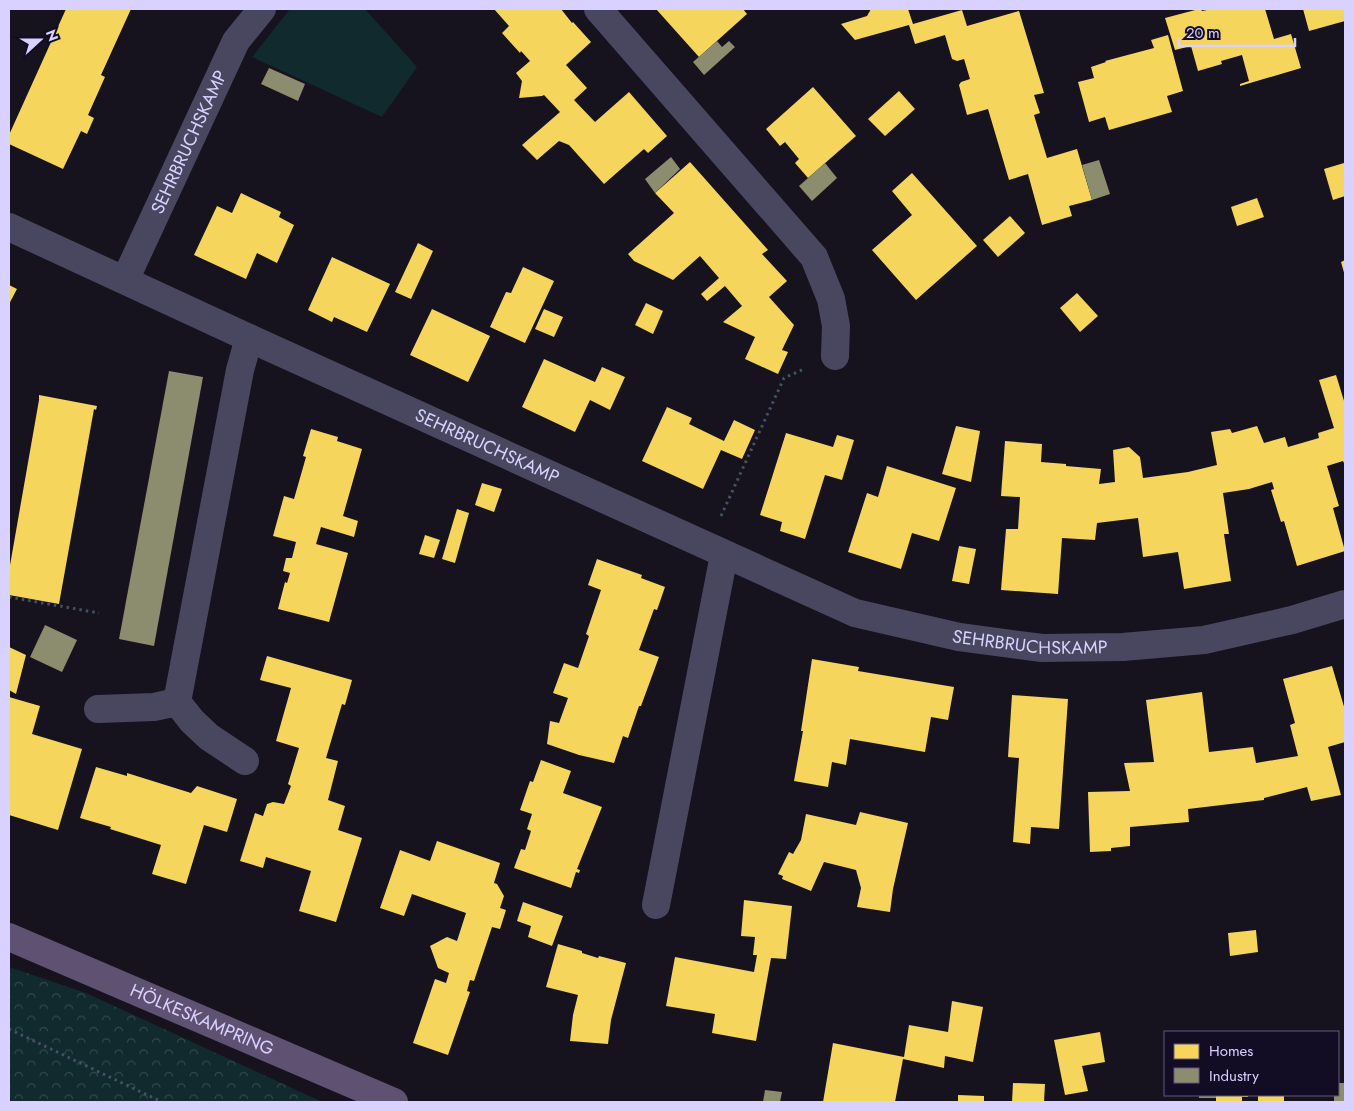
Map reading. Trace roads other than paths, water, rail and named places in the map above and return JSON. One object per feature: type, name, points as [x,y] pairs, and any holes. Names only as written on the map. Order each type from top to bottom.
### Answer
[{"type":"main road","name":"HÖLKESKAMPRING","points":[[9,937],[394,1102]]},
{"type":"street","name":"SEHRBRUCHSKAMP","points":[[125,280],[236,41],[262,9]]},
{"type":"street","points":[[598,9],[814,257],[831,298],[836,326],[835,356]]},
{"type":"street","name":"SEHRBRUCHSKAMP","points":[[9,227],[855,613],[959,636],[1042,648],[1123,647],[1204,640],[1292,620],[1345,604]]},
{"type":"street","points":[[245,761],[209,737],[192,721],[177,702],[240,370],[249,338]]},
{"type":"street","points":[[656,905],[716,551]]},
{"type":"street","points":[[98,709],[154,707],[177,702]]}]
